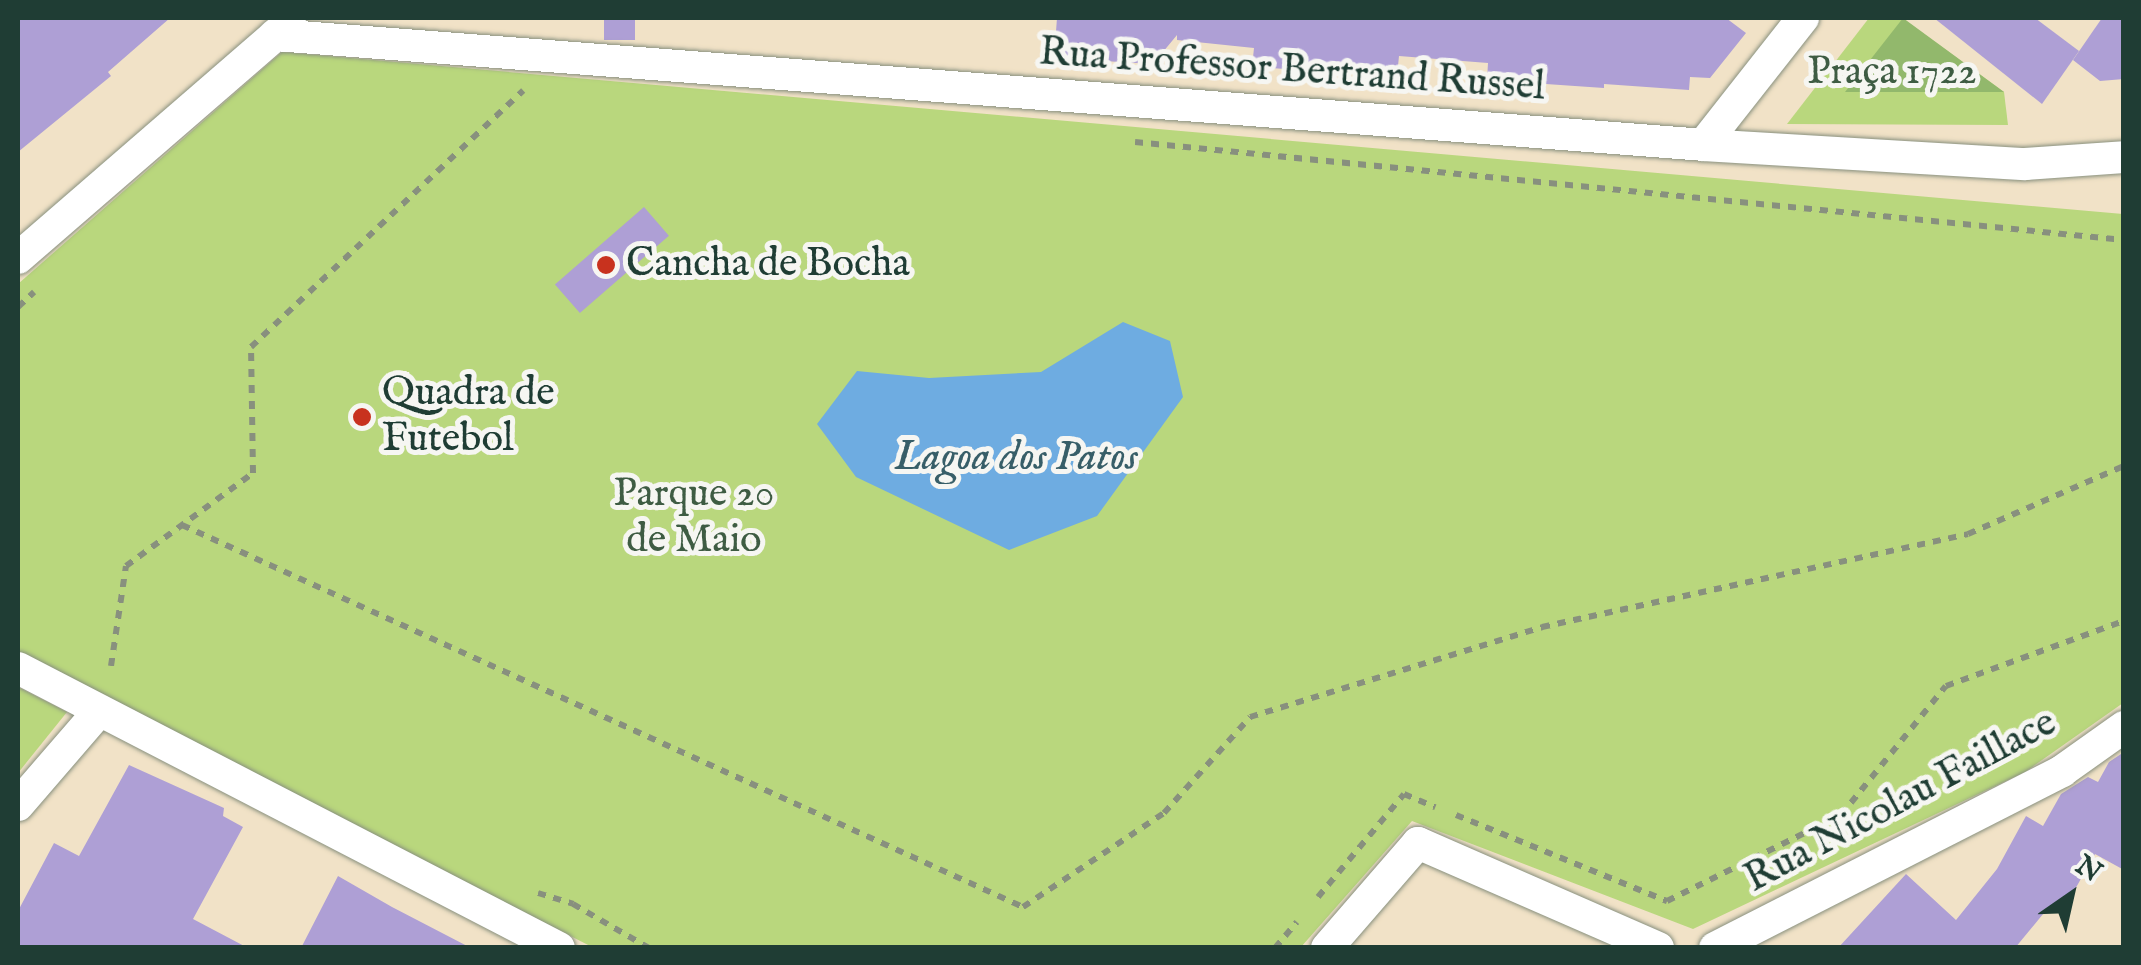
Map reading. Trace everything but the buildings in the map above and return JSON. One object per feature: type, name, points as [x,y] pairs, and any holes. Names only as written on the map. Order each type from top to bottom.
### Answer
[{"type":"street","points":[[1704,146],[1803,18]]},
{"type":"street","points":[[18,258],[285,26]]},
{"type":"street","name":"Rua Professor Bertrand Russel","points":[[285,26],[1704,146],[2025,164],[2124,157]]},
{"type":"street","points":[[18,668],[559,948]]},
{"type":"street","points":[[18,805],[99,711]]},
{"type":"street","name":"Rua Nicolau Faillace","points":[[1715,948],[2062,771],[2124,728]]},
{"type":"street","points":[[1326,948],[1418,843],[1658,948]]},
{"type":"path","points":[[505,88],[543,92]]},
{"type":"path","points":[[110,666],[126,566],[253,473],[252,346],[524,90]]},
{"type":"path","points":[[1123,141],[2124,240]]},
{"type":"path","points":[[18,306],[46,281]]},
{"type":"path","points":[[182,524],[1023,907],[1164,813],[1250,717],[1542,627],[1968,534],[2124,466]]},
{"type":"path","points":[[1310,906],[1404,794],[1666,901],[1841,815],[1946,686],[2124,621]]},
{"type":"path","points":[[1275,948],[1298,920]]},
{"type":"green space","name":"Praça 1722","points":[[1869,18],[1902,18],[2004,92],[2008,125],[1787,124]]},
{"type":"green space","points":[[1903,18],[2004,92],[1845,92]]},
{"type":"green space","name":"Parque 20 de Maio","points":[[282,52],[2123,214],[2123,703],[2025,772],[1693,929],[1412,821],[1301,947],[592,947],[18,653],[18,284]]},
{"type":"green space","points":[[18,687],[67,712],[18,773]]},
{"type":"water","name":"Lagoa dos Patos","points":[[1123,322],[1170,341],[1183,397],[1097,516],[1009,550],[856,477],[817,424],[857,371],[929,378],[1041,372]]},
{"type":"place","name":"Cancha de Bocha","points":[[606,265]]},
{"type":"place","name":"Quadra de Futebol","points":[[362,417]]}]
